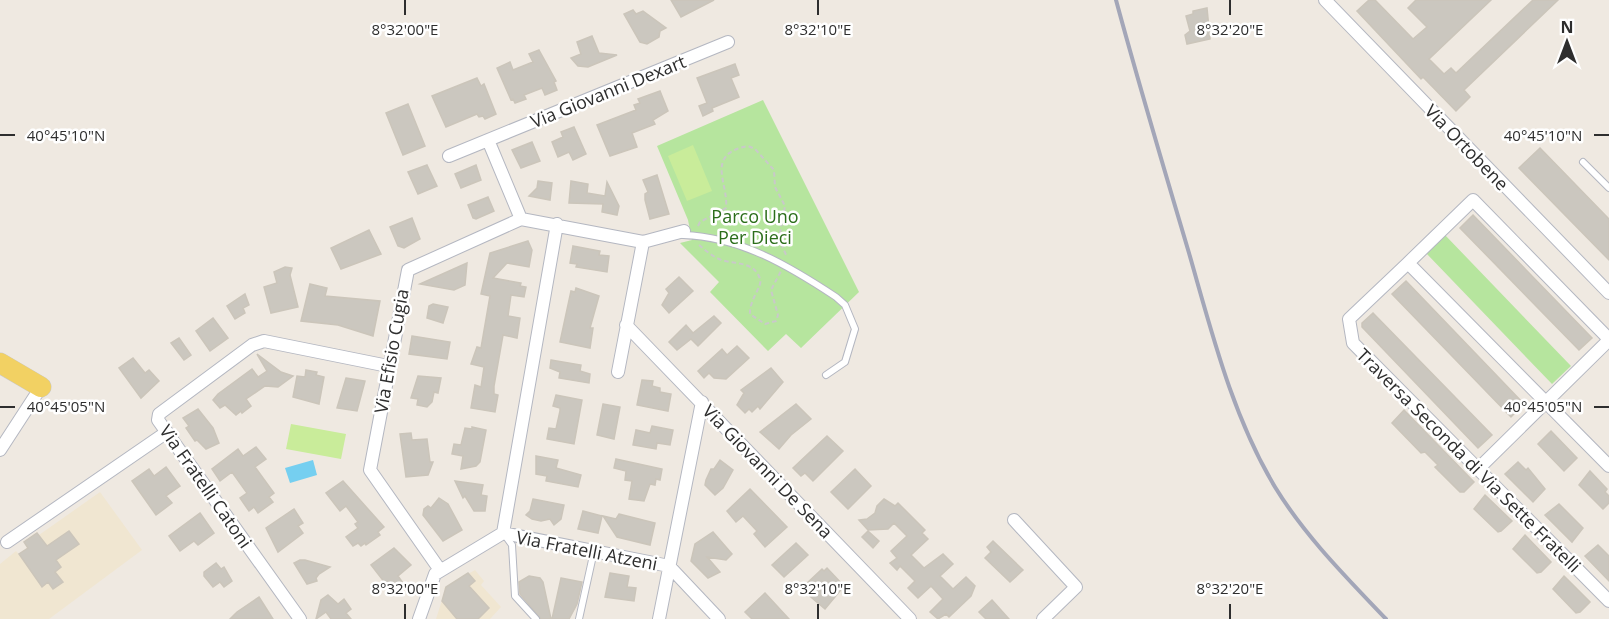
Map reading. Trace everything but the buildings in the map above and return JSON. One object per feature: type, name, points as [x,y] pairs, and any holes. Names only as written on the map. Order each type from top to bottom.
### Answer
[{"type":"main road","points":[[0,363],[41,387]]},
{"type":"street","name":"Via Ortobene","points":[[1325,0],[1609,293]]},
{"type":"street","name":"Via Giovanni Dexart","points":[[449,156],[729,42]]},
{"type":"street","points":[[488,140],[521,219],[643,242],[684,234]]},
{"type":"street","points":[[1478,469],[1545,402],[1609,339],[1473,200],[1408,264],[1545,402],[1609,466]]},
{"type":"street","name":"Via Efisio Cugia","points":[[440,570],[370,470],[408,270],[521,219]]},
{"type":"street","points":[[419,619],[435,574],[503,533],[557,224]]},
{"type":"street","points":[[618,372],[643,242]]},
{"type":"street","name":"Traversa Seconda di Via Sette Fratelli","points":[[1408,264],[1349,319],[1353,343],[1609,601]]},
{"type":"street","name":"Via Giovanni De Sena","points":[[626,325],[910,619]]},
{"type":"street","name":"Via Fratelli Catoni","points":[[300,619],[167,432],[159,420],[159,414],[252,345],[264,341],[388,366]]},
{"type":"street","points":[[0,450],[41,387]]},
{"type":"street","points":[[659,619],[702,402]]},
{"type":"street","points":[[7,542],[167,432]]},
{"type":"street","points":[[1014,520],[1076,587],[1043,619]]},
{"type":"street","name":"Via Fratelli Atzeni","points":[[503,533],[669,566],[719,619]]},
{"type":"lane","points":[[1583,162],[1609,188]]},
{"type":"lane","points":[[684,234],[738,244],[785,266],[836,297],[845,306],[855,329],[845,362],[826,375]]},
{"type":"lane","points":[[503,533],[512,545],[515,596],[536,619]]},
{"type":"lane","points":[[579,619],[594,551]]},
{"type":"path","points":[[748,146],[755,149],[774,170],[775,187],[785,206],[779,239],[789,259],[775,278],[771,290],[778,315],[776,321],[765,324],[750,314],[752,299],[761,286],[761,279],[753,268],[741,262],[721,260],[684,234],[726,208],[719,172],[724,161],[734,152],[748,146]]},
{"type":"shaded area","points":[[100,492],[142,550],[49,619],[0,619],[0,564],[16,551],[19,554],[27,548],[24,542],[37,532],[39,535]]},
{"type":"shaded area","points":[[475,570],[484,581],[481,585],[501,607],[490,619],[436,619],[444,594],[447,593],[444,588]]},
{"type":"green space","name":"Parco Uno Per Dieci","points":[[763,100],[859,292],[801,348],[786,334],[768,351],[710,292],[719,282],[680,243],[692,240],[688,220],[657,146]]},
{"type":"green space","points":[[693,145],[712,191],[687,201],[668,156]]},
{"type":"green space","points":[[1445,235],[1571,366],[1552,384],[1426,253]]},
{"type":"green space","points":[[291,424],[346,434],[341,459],[286,449]]},
{"type":"water","points":[[313,460],[317,475],[290,483],[285,468]]},
{"type":"railway","points":[[1116,0],[1224,373],[1247,431],[1275,487],[1299,522],[1327,556],[1386,619]]}]
